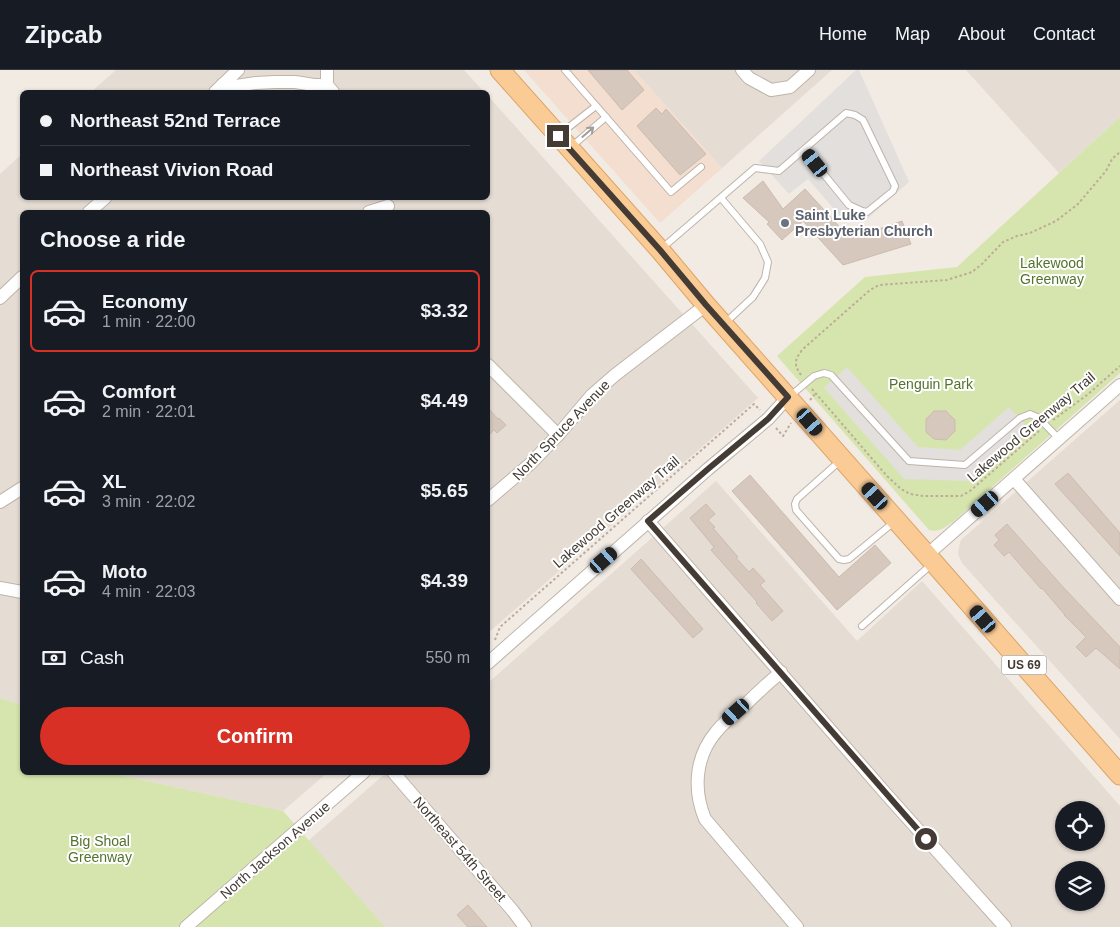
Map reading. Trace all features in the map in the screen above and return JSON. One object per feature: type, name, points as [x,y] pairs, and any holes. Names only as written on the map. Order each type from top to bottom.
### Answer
[{"type":"main road","name":"US 69","points":[[500,70],[1120,775]]},
{"type":"street","points":[[219,88],[238,70]]},
{"type":"street","points":[[219,88],[256,83],[295,82],[330,89],[327,70]]},
{"type":"street","points":[[742,70],[749,78],[771,90],[790,87],[809,70]]},
{"type":"street","points":[[92,210],[103,200]]},
{"type":"street","points":[[374,210],[388,205]]},
{"type":"street","points":[[0,298],[20,279]]},
{"type":"street","name":"North Spruce Avenue","points":[[490,498],[530,464],[592,395],[706,305]]},
{"type":"street","points":[[490,367],[558,435]]},
{"type":"street","points":[[930,559],[1014,479],[1120,385]]},
{"type":"street","points":[[490,661],[648,521],[768,419],[788,397]]},
{"type":"street","points":[[1014,479],[1120,599]]},
{"type":"street","points":[[0,502],[20,489]]},
{"type":"street","points":[[648,521],[1005,927]]},
{"type":"street","points":[[0,588],[20,592]]},
{"type":"street","points":[[781,672],[711,738],[703,753],[698,770],[699,803],[705,819],[797,927]]},
{"type":"street","name":"North Jackson Avenue","points":[[186,927],[361,775]]},
{"type":"street","name":"Northeast 54th Street","points":[[396,775],[525,927]]},
{"type":"lane","points":[[565,70],[671,192],[701,167]]},
{"type":"lane","points":[[564,142],[596,106]]},
{"type":"lane","points":[[660,250],[755,168],[778,171],[846,113],[855,115],[863,120],[895,186],[893,191],[867,212],[862,211],[849,205],[804,150]]},
{"type":"lane","points":[[564,142],[606,117]]},
{"type":"lane","points":[[721,198],[760,244],[768,262],[765,278],[752,298],[724,325]]},
{"type":"lane","points":[[788,397],[814,376],[824,373],[831,376],[909,461],[965,465],[1020,418],[1030,414],[1039,418],[1059,439]]},
{"type":"lane","points":[[842,459],[797,499],[795,504],[796,510],[839,559],[849,558],[896,520]]},
{"type":"lane","points":[[862,626],[930,559]]},
{"type":"path","points":[[806,382],[798,370],[796,364],[797,357],[803,349],[870,290],[879,285],[947,280],[972,272],[1003,242],[1030,233],[1056,221],[1078,204],[1106,171],[1112,159],[1120,152]]},
{"type":"path","name":"Lakewood Greenway Trail","points":[[816,393],[887,476],[901,489],[910,494],[923,496],[961,496],[970,491],[1046,425],[1087,395],[1120,366]]},
{"type":"path","name":"Lakewood Greenway Trail","points":[[494,641],[500,627],[754,404],[762,412]]},
{"type":"path","points":[[777,429],[783,436],[785,431]]},
{"type":"shaded area","points":[[116,70],[464,70],[482,90],[93,90]]},
{"type":"shaded area","points":[[524,70],[634,70],[722,168],[660,223]]},
{"type":"shaded area","points":[[634,70],[832,70],[722,168]]},
{"type":"shaded area","points":[[856,70],[859,70],[909,182],[865,221],[841,217],[808,179],[789,194],[759,161]]},
{"type":"shaded area","points":[[966,70],[1120,70],[1120,117],[1059,173]]},
{"type":"shaded area","points":[[490,98],[758,398],[490,631],[490,210],[20,210],[20,704],[0,698],[0,174],[20,156],[20,200],[490,200]]},
{"type":"shaded area","points":[[847,367],[918,447],[960,450],[1009,407],[1030,430],[970,481],[904,479],[824,388]]},
{"type":"shaded area","points":[[1120,400],[1120,739],[962,563],[958,554],[961,540]]},
{"type":"shaded area","points":[[716,481],[857,641],[922,581],[1120,806],[1120,927],[385,927],[308,841],[384,775],[490,775],[490,681]]},
{"type":"shaded area","points":[[120,775],[325,775],[283,811]]},
{"type":"green space","name":"Penguin Park","points":[[1120,117],[1120,373],[953,522],[939,530],[929,530],[777,356],[865,277],[957,267]]},
{"type":"green space","name":"Big Shoal Greenway","points":[[0,698],[20,704],[20,775],[120,775],[283,811],[385,927],[0,927]]},
{"type":"building","points":[[588,70],[627,70],[644,90],[622,110]]},
{"type":"building","points":[[656,108],[662,114],[666,109],[706,154],[680,175],[637,126]]},
{"type":"building","name":"Saint Luke Presbyterian Church","points":[[763,181],[783,209],[805,189],[846,234],[856,237],[902,221],[911,244],[843,265],[803,221],[782,240],[767,224],[769,222],[743,198]]},
{"type":"building","points":[[490,410],[506,425],[497,433],[494,430],[490,434]]},
{"type":"building","points":[[934,411],[946,411],[955,420],[955,431],[946,440],[934,439],[926,432],[926,419]]},
{"type":"building","points":[[1068,473],[1120,533],[1120,556],[1055,484]]},
{"type":"building","points":[[750,475],[839,577],[875,545],[891,563],[837,610],[732,491]]},
{"type":"building","points":[[706,504],[715,514],[708,520],[715,527],[713,528],[749,572],[753,568],[765,581],[760,585],[783,611],[772,621],[711,550],[714,547],[690,518]]},
{"type":"building","points":[[1007,524],[1120,647],[1120,669],[1096,648],[1086,657],[1076,647],[1086,637],[1064,615],[1009,552],[1004,556],[994,545],[999,540],[995,535]]},
{"type":"building","points":[[641,559],[703,629],[693,638],[631,569]]},
{"type":"building","points":[[468,905],[487,927],[468,927],[457,915]]},
{"type":"place","name":"Saint Luke Presbyterian Church","points":[[785,223]]},
{"type":"route","points":[[558,136],[788,397],[768,419],[648,521],[926,839]]},
{"type":"park label","name":"Lakewood Greenway","points":[[1052,272]]}]
